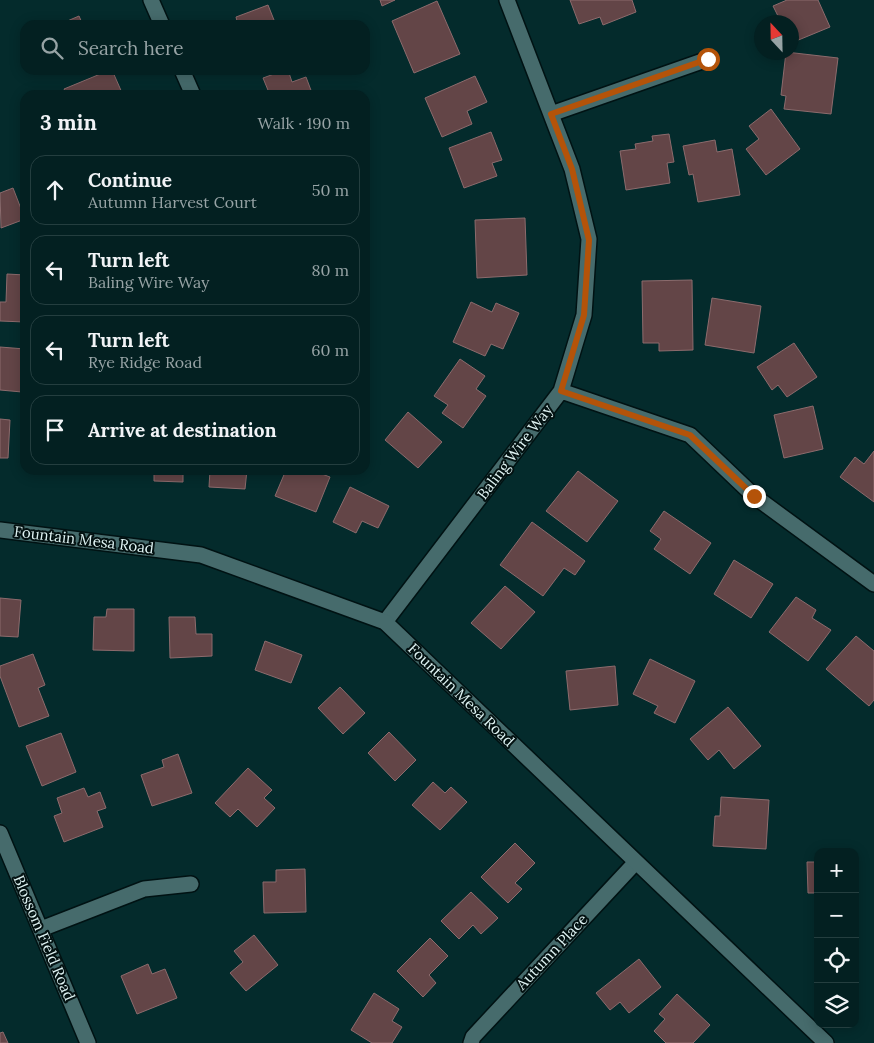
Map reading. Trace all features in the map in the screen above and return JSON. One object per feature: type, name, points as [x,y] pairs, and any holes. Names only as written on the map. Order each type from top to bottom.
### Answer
[{"type":"street","points":[[151,0],[160,20]]},
{"type":"street","name":"Baling Wire Way","points":[[385,622],[561,391],[584,315],[589,240],[572,169],[507,0]]},
{"type":"street","points":[[551,114],[708,59]]},
{"type":"street","points":[[184,75],[191,90]]},
{"type":"street","points":[[561,391],[690,435],[754,496],[874,584]]},
{"type":"street","name":"Fountain Mesa Road","points":[[0,530],[201,555],[385,622],[635,863],[826,1043]]},
{"type":"street","name":"Blossom Field Road","points":[[0,833],[42,929],[88,1043]]},
{"type":"street","name":"Autumn Place","points":[[471,1043],[473,1037],[635,863]]},
{"type":"street","points":[[42,929],[144,889],[191,884]]},
{"type":"building","points":[[380,0],[395,0],[382,6]]},
{"type":"building","points":[[570,0],[632,0],[636,12],[603,25],[600,17],[579,24]]},
{"type":"building","points":[[787,0],[818,0],[830,27],[799,40],[799,15],[778,15],[773,6]]},
{"type":"building","points":[[437,1],[460,54],[414,73],[392,21]]},
{"type":"building","points":[[268,5],[274,20],[237,20],[236,17]]},
{"type":"building","points":[[79,16],[81,20],[70,20]]},
{"type":"building","points":[[799,54],[838,58],[831,114],[784,109],[786,96],[781,95],[785,60],[799,60]]},
{"type":"building","points":[[98,75],[114,75],[121,90],[64,90]]},
{"type":"building","points":[[271,75],[290,75],[292,82],[306,77],[311,90],[268,90],[263,78]]},
{"type":"building","points":[[475,76],[487,102],[467,111],[472,124],[442,137],[425,98]]},
{"type":"building","points":[[771,109],[800,149],[766,175],[746,149],[759,139],[749,126]]},
{"type":"building","points":[[491,132],[502,160],[492,163],[497,176],[464,188],[449,148]]},
{"type":"building","points":[[669,134],[674,162],[667,163],[670,183],[626,190],[620,151],[636,149],[635,144],[653,141],[652,136]]},
{"type":"building","points":[[715,140],[717,152],[732,149],[740,195],[698,202],[693,174],[689,175],[683,146]]},
{"type":"building","points":[[13,188],[20,206],[20,221],[1,228],[0,193]]},
{"type":"building","points":[[525,218],[527,275],[477,278],[475,220]]},
{"type":"building","points":[[7,274],[20,275],[20,322],[0,321],[0,302],[6,302]]},
{"type":"building","points":[[692,280],[693,350],[659,351],[659,343],[643,343],[642,281]]},
{"type":"building","points":[[712,298],[761,306],[754,353],[705,345]]},
{"type":"building","points":[[471,302],[492,312],[496,303],[519,313],[503,349],[491,344],[485,356],[453,342]]},
{"type":"building","points":[[794,343],[817,377],[787,397],[778,385],[772,390],[757,367]]},
{"type":"building","points":[[0,347],[20,349],[20,392],[0,390]]},
{"type":"building","points":[[460,359],[485,376],[476,389],[486,396],[463,428],[442,413],[448,405],[434,396]]},
{"type":"building","points":[[813,406],[823,449],[784,458],[774,415]]},
{"type":"building","points":[[408,412],[442,442],[418,468],[385,440]]},
{"type":"building","points":[[0,419],[10,420],[8,458],[0,458]]},
{"type":"building","points":[[874,451],[874,502],[840,477],[855,457],[864,464]]},
{"type":"building","points":[[578,471],[618,501],[587,542],[546,511]]},
{"type":"building","points":[[154,475],[183,475],[183,482],[154,481]]},
{"type":"building","points":[[210,475],[246,475],[245,489],[209,487]]},
{"type":"building","points":[[284,475],[325,475],[330,477],[316,512],[275,496]]},
{"type":"building","points":[[350,487],[389,506],[378,528],[362,521],[356,533],[333,522]]},
{"type":"building","points":[[664,511],[711,543],[690,574],[654,549],[661,539],[650,531]]},
{"type":"building","points":[[532,522],[585,561],[575,575],[564,568],[543,596],[500,565]]},
{"type":"building","points":[[734,560],[773,584],[751,618],[714,594]]},
{"type":"building","points":[[505,586],[535,612],[501,649],[471,623]]},
{"type":"building","points":[[796,597],[816,610],[812,618],[831,630],[808,661],[769,632]]},
{"type":"building","points":[[0,598],[21,600],[18,637],[0,636]]},
{"type":"building","points":[[107,609],[134,609],[134,651],[93,650],[94,617],[106,617]]},
{"type":"building","points":[[169,617],[195,617],[196,634],[212,634],[212,656],[170,658]]},
{"type":"building","points":[[856,636],[874,651],[874,700],[869,706],[826,669]]},
{"type":"building","points":[[265,641],[302,655],[291,683],[255,670]]},
{"type":"building","points":[[33,654],[45,685],[38,688],[49,716],[19,727],[0,676],[0,666]]},
{"type":"building","points":[[650,659],[695,681],[675,723],[654,713],[658,706],[633,694]]},
{"type":"building","points":[[615,666],[618,705],[570,710],[566,671]]},
{"type":"building","points":[[340,687],[365,713],[343,734],[318,708]]},
{"type":"building","points":[[728,707],[761,746],[734,769],[719,750],[708,760],[690,739]]},
{"type":"building","points":[[389,732],[416,760],[395,781],[368,753]]},
{"type":"building","points":[[61,733],[76,772],[42,786],[26,746]]},
{"type":"building","points":[[178,754],[192,793],[152,806],[141,775],[164,767],[162,760]]},
{"type":"building","points":[[248,768],[272,790],[264,798],[275,808],[257,827],[238,809],[230,817],[215,803]]},
{"type":"building","points":[[433,782],[445,793],[451,787],[467,802],[440,830],[412,805]]},
{"type":"building","points":[[84,788],[88,797],[100,792],[106,808],[97,811],[103,827],[64,842],[54,816],[62,813],[57,798]]},
{"type":"building","points":[[721,797],[769,800],[766,849],[713,846],[715,816],[720,816]]},
{"type":"building","points":[[515,843],[535,863],[515,883],[522,889],[508,903],[481,877]]},
{"type":"building","points":[[807,862],[814,862],[814,893],[808,893]]},
{"type":"building","points":[[305,869],[306,912],[264,913],[263,882],[276,882],[276,870]]},
{"type":"building","points":[[471,892],[498,918],[481,934],[473,925],[459,939],[441,921]]},
{"type":"building","points":[[254,935],[278,965],[246,991],[230,973],[243,962],[234,951]]},
{"type":"building","points":[[430,938],[448,956],[429,975],[436,983],[423,997],[397,971]]},
{"type":"building","points":[[639,959],[661,987],[629,1013],[620,1002],[610,1010],[596,993]]},
{"type":"building","points":[[148,964],[152,974],[165,969],[177,998],[137,1014],[121,976]]},
{"type":"building","points":[[374,993],[399,1009],[392,1021],[402,1027],[392,1043],[372,1043],[351,1030]]},
{"type":"building","points":[[677,994],[710,1025],[693,1043],[666,1043],[654,1031],[665,1019],[659,1014]]},
{"type":"building","points":[[3,1032],[8,1043],[0,1043],[0,1033]]},
{"type":"route","points":[[708,59],[551,114],[572,169],[589,240],[584,315],[561,391],[690,435],[754,496]]}]
